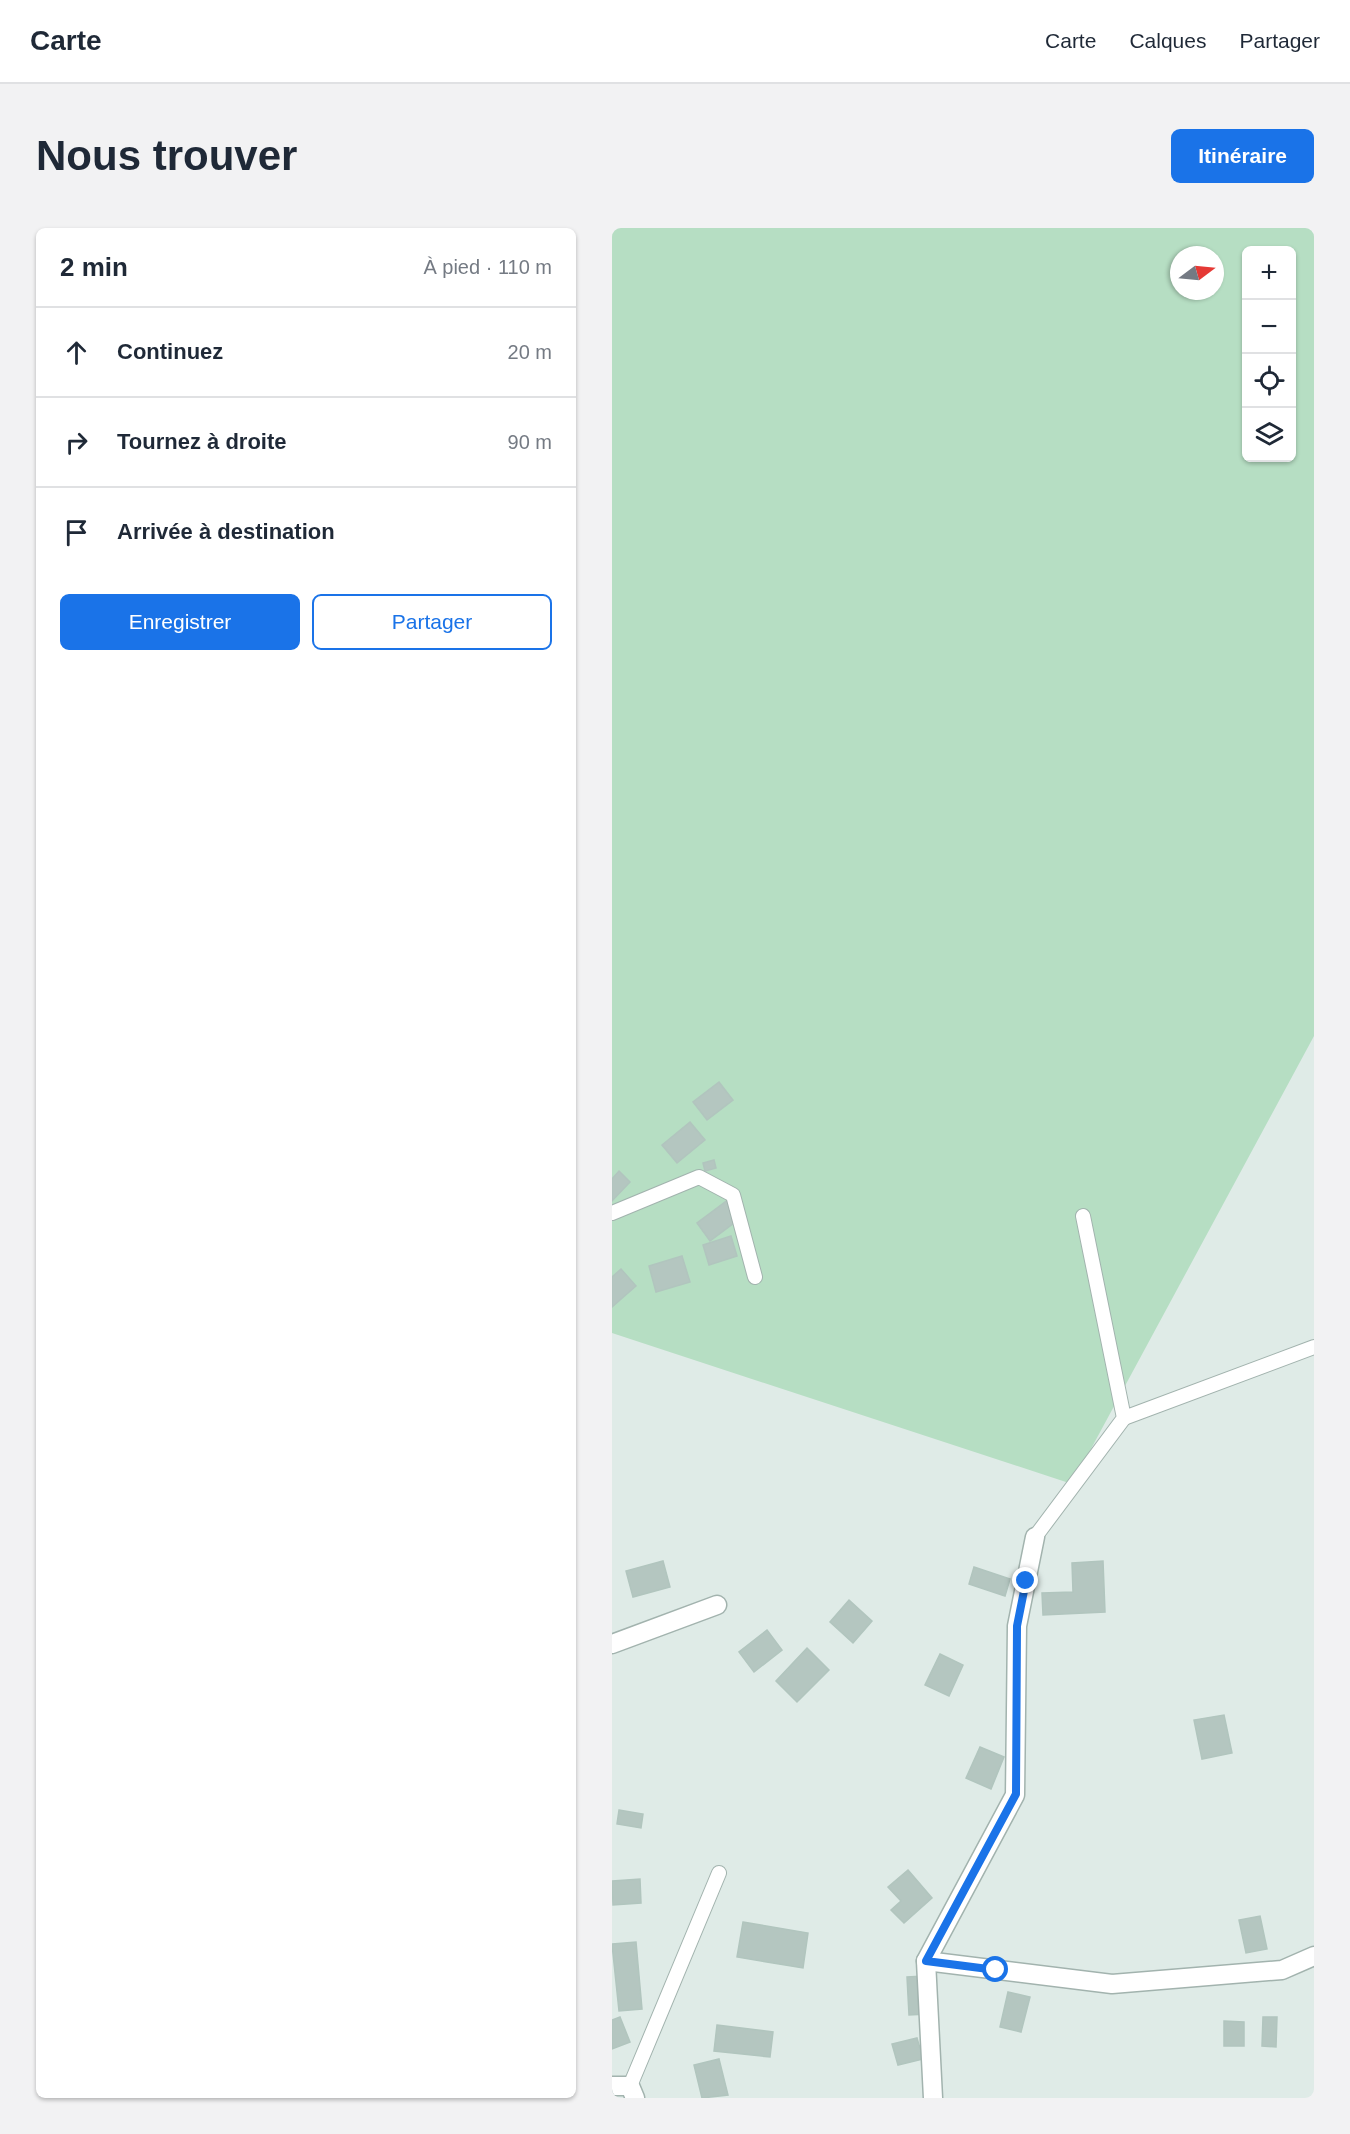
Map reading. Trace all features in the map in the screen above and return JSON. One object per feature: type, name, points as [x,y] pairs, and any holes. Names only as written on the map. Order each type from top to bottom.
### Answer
[{"type":"street","points":[[933,2098],[926,1961],[1016,1794],[1017,1626],[1035,1538]]},
{"type":"street","points":[[612,1644],[717,1605]]},
{"type":"street","points":[[926,1961],[1112,1984],[1282,1970],[1314,1956]]},
{"type":"lane","points":[[612,1213],[699,1177],[734,1195],[754,1277]]},
{"type":"lane","points":[[1083,1216],[1124,1418]]},
{"type":"lane","points":[[1035,1538],[1124,1418],[1314,1347]]},
{"type":"lane","points":[[626,2090],[719,1874]]},
{"type":"green space","points":[[612,228],[1314,228],[1314,1036],[1072,1484],[612,1333]]},
{"type":"building","points":[[719,1082],[733,1100],[707,1120],[693,1102]]},
{"type":"building","points":[[690,1122],[705,1140],[677,1163],[662,1145]]},
{"type":"building","points":[[714,1160],[716,1168],[705,1171],[703,1163]]},
{"type":"building","points":[[619,1171],[630,1182],[612,1201],[612,1179]]},
{"type":"building","points":[[729,1199],[742,1217],[710,1241],[697,1223]]},
{"type":"building","points":[[731,1236],[737,1256],[709,1265],[703,1245]]},
{"type":"building","points":[[682,1256],[690,1282],[656,1292],[649,1266]]},
{"type":"building","points":[[621,1269],[636,1286],[612,1307],[612,1277]]},
{"type":"building","points":[[663,1561],[670,1587],[633,1597],[626,1571]]},
{"type":"building","points":[[1103,1561],[1105,1612],[1043,1615],[1042,1593],[1073,1592],[1072,1563]]},
{"type":"building","points":[[974,1567],[1010,1579],[1005,1596],[969,1584]]},
{"type":"building","points":[[849,1600],[872,1621],[853,1643],[830,1622]]},
{"type":"building","points":[[767,1630],[782,1650],[754,1672],[739,1652]]},
{"type":"building","points":[[807,1648],[829,1670],[797,1702],[776,1681]]},
{"type":"building","points":[[940,1654],[963,1665],[949,1696],[925,1685]]},
{"type":"building","points":[[1224,1715],[1232,1753],[1202,1759],[1194,1720]]},
{"type":"building","points":[[980,1747],[1004,1757],[991,1789],[966,1778]]},
{"type":"building","points":[[619,1810],[643,1814],[641,1828],[617,1824]]},
{"type":"building","points":[[908,1870],[932,1898],[904,1923],[891,1910],[901,1901],[888,1887]]},
{"type":"building","points":[[640,1879],[641,1903],[613,1905],[612,1881]]},
{"type":"building","points":[[1260,1916],[1267,1949],[1246,1953],[1239,1920]]},
{"type":"building","points":[[743,1922],[808,1933],[803,1968],[737,1957]]},
{"type":"building","points":[[636,1942],[642,2009],[619,2011],[612,1944]]},
{"type":"building","points":[[924,1976],[927,2014],[909,2015],[907,1977]]},
{"type":"building","points":[[1008,1992],[1030,1997],[1021,2032],[1000,2027]]},
{"type":"building","points":[[620,2017],[630,2042],[612,2049],[612,2020]]},
{"type":"building","points":[[1263,2017],[1277,2017],[1276,2047],[1262,2046]]},
{"type":"building","points":[[1224,2021],[1244,2022],[1244,2046],[1224,2046]]},
{"type":"building","points":[[717,2025],[773,2032],[770,2057],[714,2051]]},
{"type":"building","points":[[917,2038],[923,2059],[898,2065],[892,2044]]},
{"type":"building","points":[[719,2059],[728,2095],[702,2098],[694,2065]]},
{"type":"route","points":[[996,1970],[926,1961],[1016,1794],[1017,1626],[1026,1581]]}]
